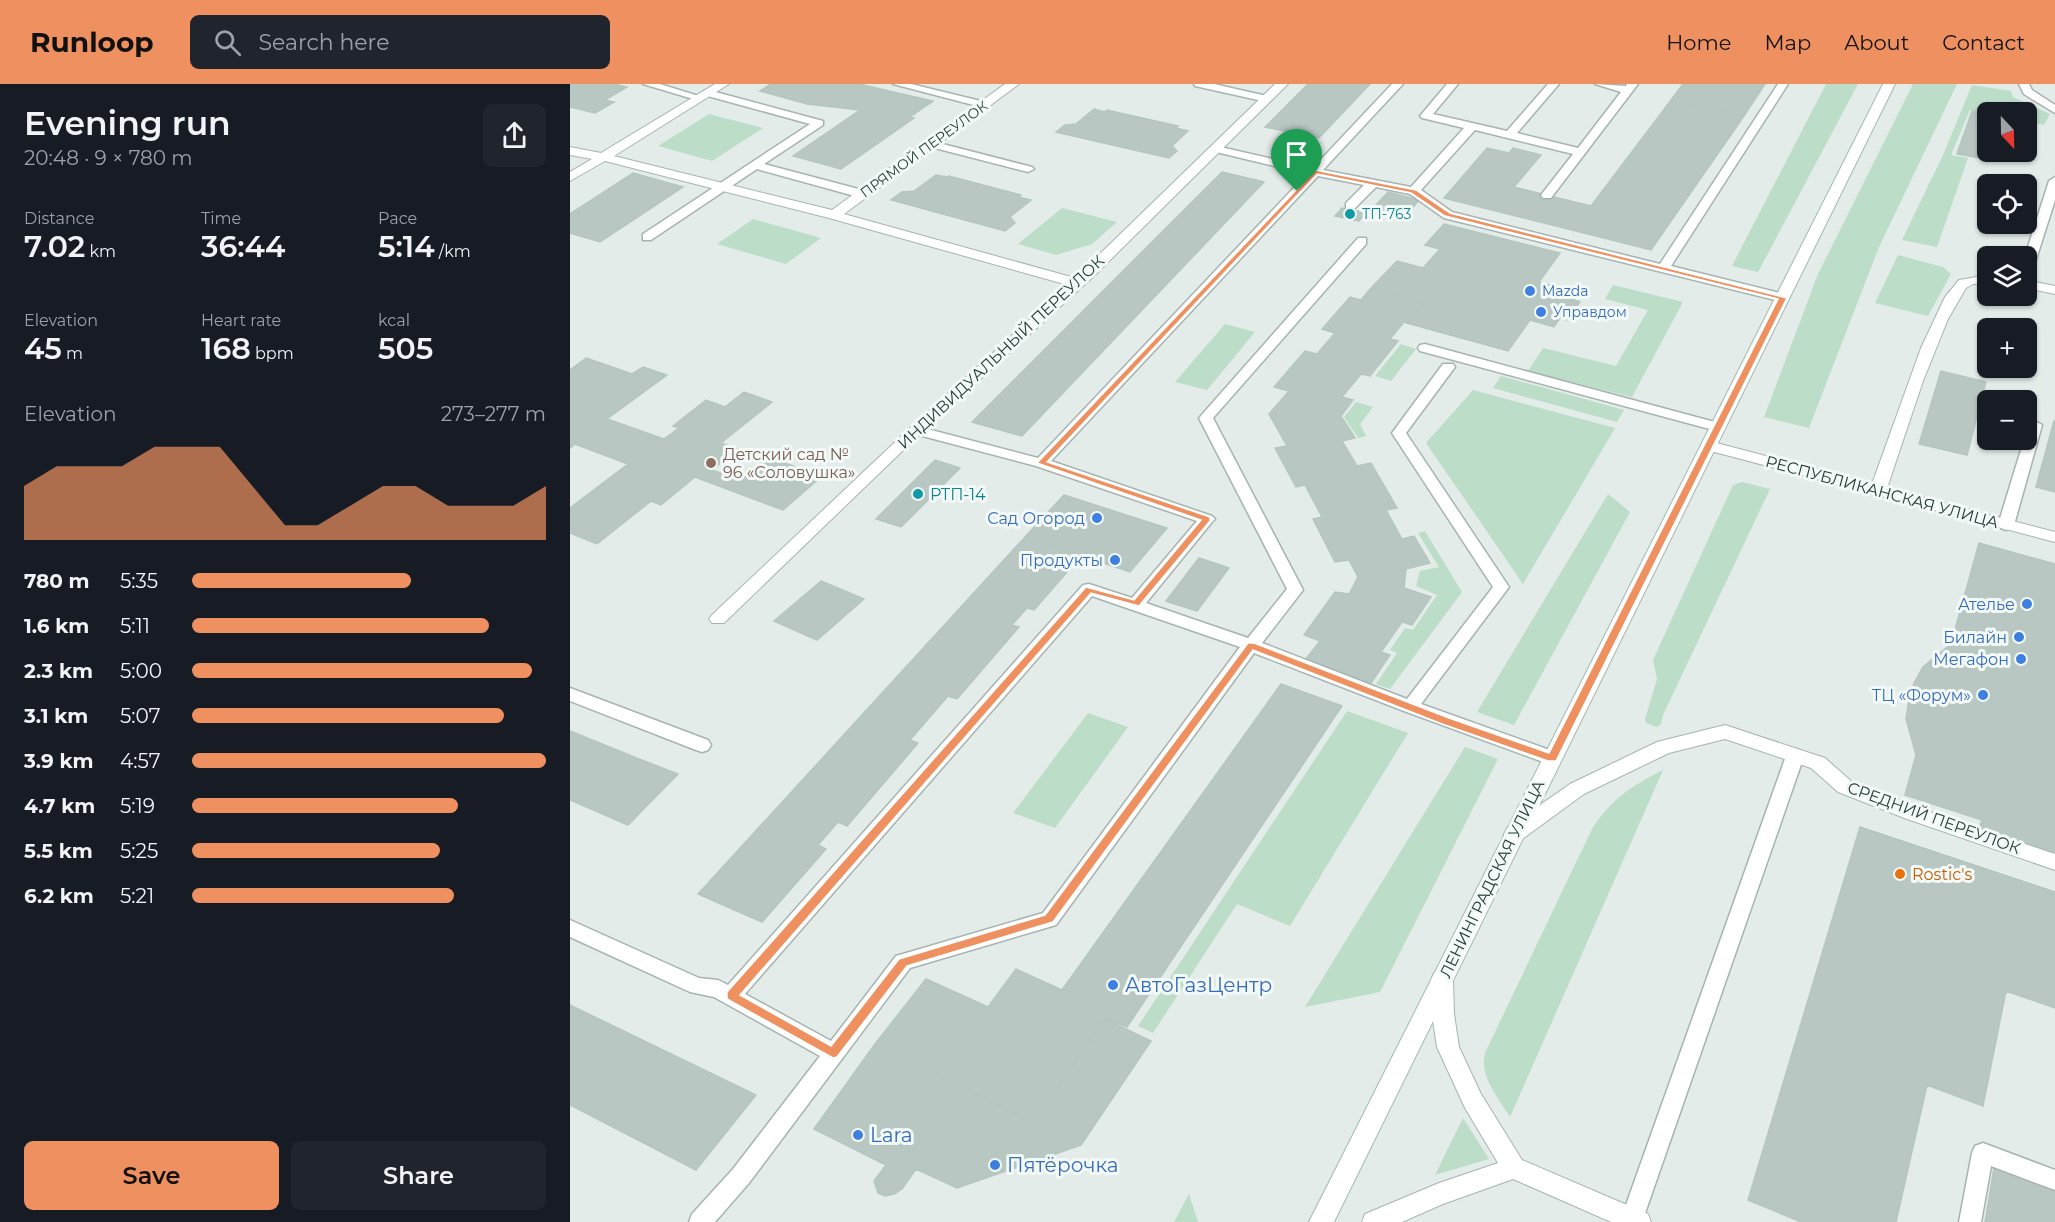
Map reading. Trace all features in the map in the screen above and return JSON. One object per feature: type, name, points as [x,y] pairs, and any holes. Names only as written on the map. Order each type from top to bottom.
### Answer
[{"type":"street","points":[[570,177],[723,84]]},
{"type":"street","name":"ПРЯМОЙ ПЕРЕУЛОК","points":[[834,215],[1013,84]]},
{"type":"street","name":"ИНДИВИДУАЛЬНЫЙ ПЕРЕУЛОК","points":[[718,619],[916,430],[1078,283],[1282,84]]},
{"type":"street","name":"ЛЕНИНГРАДСКАЯ УЛИЦА","points":[[1321,1222],[1889,84]]},
{"type":"street","points":[[570,151],[604,156],[834,215],[1078,283]]},
{"type":"street","points":[[1877,492],[1932,339],[1950,297],[1960,285],[1977,280]]},
{"type":"street","points":[[2037,286],[2055,290]]},
{"type":"street","name":"РЕСПУБЛИКАНСКАЯ УЛИЦА","points":[[1708,446],[2055,537]]},
{"type":"street","points":[[1514,834],[1577,789],[1664,747],[1725,732],[1796,756]]},
{"type":"street","name":"СРЕДНИЙ ПЕРЕУЛОК","points":[[1796,756],[1818,764],[1845,788],[2055,862]]},
{"type":"street","points":[[1442,980],[1443,1014],[1448,1047],[1473,1101],[1514,1168],[1636,1220]]},
{"type":"street","points":[[1374,1222],[1439,1194],[1514,1168]]},
{"type":"lane","points":[[647,237],[819,123],[648,84]]},
{"type":"lane","points":[[898,84],[985,105]]},
{"type":"lane","points":[[1199,84],[1267,99]]},
{"type":"lane","points":[[1041,463],[1398,84]]},
{"type":"lane","points":[[1453,84],[1426,116],[1581,152]]},
{"type":"lane","points":[[1509,135],[1554,84]]},
{"type":"lane","points":[[1600,84],[1631,87]]},
{"type":"lane","points":[[1663,269],[1783,84]]},
{"type":"lane","points":[[2024,84],[2028,92],[2055,110]]},
{"type":"lane","points":[[1547,195],[1631,87]]},
{"type":"lane","points":[[1414,191],[1472,126]]},
{"type":"lane","points":[[932,144],[1028,169]]},
{"type":"lane","points":[[1216,149],[1315,172],[1414,191],[1448,214],[1783,298]]},
{"type":"lane","points":[[755,165],[862,194]]},
{"type":"lane","points":[[2034,246],[2055,181]]},
{"type":"lane","points":[[1350,206],[1373,183]]},
{"type":"lane","points":[[1514,232],[1526,218]]},
{"type":"lane","points":[[700,1222],[741,1176],[903,962],[1049,919],[1251,645],[1295,590],[1206,418],[1362,241]]},
{"type":"lane","points":[[1425,348],[1717,427]]},
{"type":"lane","points":[[1410,707],[1501,587],[1399,433],[1448,367]]},
{"type":"lane","points":[[916,430],[1041,463],[1207,519],[1136,604]]},
{"type":"lane","points":[[2006,525],[2028,450]]},
{"type":"lane","points":[[731,996],[1089,589],[1251,645],[1410,707],[1552,758]]},
{"type":"lane","points":[[570,694],[702,745]]},
{"type":"lane","points":[[1636,1220],[1796,756]]},
{"type":"lane","points":[[570,928],[697,986],[717,989],[833,1053]]},
{"type":"lane","points":[[1970,1222],[1983,1153],[2055,1180]]},
{"type":"green space","points":[[1826,84],[1858,84],[1758,272],[1732,266]]},
{"type":"green space","points":[[1913,84],[1957,84],[1879,247],[1809,428],[1764,417],[1818,274]]},
{"type":"green space","points":[[1972,85],[2011,91],[2013,97],[2024,102],[1977,102],[1977,111],[1970,110],[1951,155],[1968,158],[1937,247],[1902,240],[1943,155]]},
{"type":"green space","points":[[2037,108],[2050,114],[2044,125],[2037,123]]},
{"type":"green space","points":[[709,114],[763,128],[712,161],[658,146]]},
{"type":"green space","points":[[1062,208],[1117,222],[1092,244],[1056,255],[1018,244]]},
{"type":"green space","points":[[753,219],[821,238],[786,264],[717,244]]},
{"type":"green space","points":[[1898,255],[1943,267],[1951,274],[1928,316],[1875,303]]},
{"type":"green space","points":[[1613,285],[1683,302],[1632,397],[1528,371],[1543,348],[1616,366],[1648,310],[1605,299]]},
{"type":"green space","points":[[1225,324],[1255,332],[1207,390],[1175,382]]},
{"type":"green space","points":[[1401,344],[1416,349],[1391,381],[1375,376]]},
{"type":"green space","points":[[1501,376],[1624,410],[1617,422],[1493,388]]},
{"type":"green space","points":[[1473,390],[1615,428],[1523,584],[1426,443]]},
{"type":"green space","points":[[1356,402],[1373,407],[1360,424],[1366,436],[1358,438],[1344,417]]},
{"type":"green space","points":[[1742,482],[1770,489],[1663,715],[1661,724],[1657,727],[1646,723],[1645,719],[1657,679],[1653,660],[1733,485]]},
{"type":"green space","points":[[1608,494],[1630,512],[1514,725],[1477,712]]},
{"type":"green space","points":[[1425,531],[1462,592],[1390,689],[1376,684],[1397,653],[1390,650],[1405,628],[1413,630],[1437,595],[1416,586],[1420,571],[1439,567],[1418,533]]},
{"type":"green space","points":[[1347,711],[1408,733],[1290,926],[1237,904],[1153,1033],[1138,1026]]},
{"type":"green space","points":[[1088,713],[1128,727],[1055,828],[1013,813]]},
{"type":"green space","points":[[1465,747],[1498,759],[1380,992],[1305,1007]]},
{"type":"green space","points":[[1663,770],[1510,1117],[1487,1078],[1485,1053],[1592,829],[1606,810],[1623,794]]},
{"type":"green space","points":[[1463,1118],[1489,1159],[1435,1175]]},
{"type":"green space","points":[[1189,1194],[1198,1222],[1174,1222]]},
{"type":"building","points":[[570,84],[614,84],[627,87],[605,100],[614,102],[595,113],[570,107]]},
{"type":"building","points":[[771,84],[859,84],[933,101],[910,117],[914,118],[841,169],[793,156],[860,110],[807,104],[760,91]]},
{"type":"building","points":[[1308,84],[1370,84],[1319,138],[1265,127]]},
{"type":"building","points":[[1683,84],[1765,84],[1744,116],[1671,100]]},
{"type":"building","points":[[1671,100],[1744,116],[1651,250],[1444,198],[1487,148],[1509,153],[1513,148],[1541,155],[1514,187],[1591,206]]},
{"type":"building","points":[[1094,109],[1178,126],[1176,128],[1188,131],[1172,146],[1177,151],[1169,158],[1056,132],[1065,125],[1076,124]]},
{"type":"building","points":[[1972,111],[1977,112],[1977,158],[1957,154]]},
{"type":"building","points":[[1222,172],[1264,182],[1022,436],[972,422]]},
{"type":"building","points":[[633,173],[683,187],[600,242],[570,233],[570,214]]},
{"type":"building","points":[[936,175],[949,176],[1021,195],[1019,197],[1031,200],[1010,217],[1015,223],[1005,231],[891,200],[902,192],[914,191]]},
{"type":"building","points":[[1388,192],[1419,200],[1406,216],[1373,208]]},
{"type":"building","name":"ТП-763","points":[[1342,208],[1366,213],[1359,221],[1335,216]]},
{"type":"building","points":[[1444,224],[1560,253],[1539,282],[1576,292],[1571,299],[1580,302],[1567,320],[1560,318],[1554,327],[1530,320],[1508,351],[1407,323],[1424,303],[1371,288],[1397,261],[1423,268],[1440,249],[1425,245]]},
{"type":"building","points":[[1371,288],[1424,303],[1390,339],[1398,341],[1370,376],[1361,374],[1342,397],[1353,400],[1341,416],[1355,438],[1342,441],[1357,466],[1371,463],[1397,508],[1386,510],[1402,539],[1414,536],[1430,563],[1406,569],[1404,588],[1431,597],[1412,625],[1402,622],[1381,652],[1390,655],[1371,683],[1306,659],[1320,641],[1304,635],[1335,592],[1349,594],[1358,577],[1349,560],[1335,562],[1313,519],[1322,517],[1305,485],[1296,487],[1275,448],[1287,446],[1269,414],[1289,391],[1274,387],[1305,351],[1317,354],[1335,333],[1322,329],[1350,297],[1361,300]]},
{"type":"building","points":[[586,358],[632,374],[643,367],[667,375],[607,419],[664,439],[679,428],[673,426],[706,400],[725,407],[744,392],[772,402],[721,443],[738,449],[712,470],[740,480],[768,457],[822,476],[783,510],[695,477],[661,505],[651,501],[597,544],[570,533],[570,508],[628,464],[575,444],[570,448],[570,370]]},
{"type":"building","points":[[1941,371],[1986,382],[1984,390],[1977,390],[1977,417],[1967,455],[1919,444]]},
{"type":"building","points":[[2055,421],[2055,492],[2036,487]]},
{"type":"building","name":"РТП-14","points":[[935,460],[960,468],[901,527],[876,519]]},
{"type":"building","points":[[1064,495],[1167,528],[1130,572],[1025,537]]},
{"type":"building","points":[[1025,537],[1081,556],[1034,610],[1027,608],[1012,625],[1019,627],[957,699],[948,696],[910,740],[918,743],[847,826],[838,822],[818,845],[826,849],[762,922],[698,894]]},
{"type":"building","name":"ТЦ «Форум»","points":[[1979,543],[2055,564],[2055,852],[1997,836],[1980,826],[1982,820],[1905,795],[1916,755],[1906,719],[1909,699],[1914,683],[1923,667],[1951,644]]},
{"type":"building","points":[[1199,558],[1229,568],[1197,611],[1166,601]]},
{"type":"building","points":[[821,581],[864,599],[817,640],[774,621]]},
{"type":"building","points":[[1281,684],[1342,706],[1127,1027],[1105,1018],[1034,1123],[875,1044],[926,979],[988,1007],[1016,969],[1062,990]]},
{"type":"building","points":[[570,731],[678,774],[628,825],[570,800]]},
{"type":"building","points":[[1860,827],[2055,892],[2055,1008],[2006,991],[1983,1106],[1927,1085],[1896,1222],[1801,1222],[1748,1200]]},
{"type":"building","points":[[570,1005],[756,1095],[696,1170],[570,1105]]},
{"type":"building","points":[[1105,1019],[1151,1041],[1081,1145],[957,1188],[916,1169],[902,1189],[885,1196],[878,1193],[874,1181],[886,1165],[814,1129],[875,1044],[1034,1123]]},
{"type":"building","points":[[1994,1168],[2055,1191],[2055,1222],[1985,1222]]},
{"type":"place","name":"ТП-763","points":[[1350,214]]},
{"type":"place","name":"Mazda","points":[[1530,291]]},
{"type":"place","name":"Управдом","points":[[1541,312]]},
{"type":"place","name":"Детский сад № 96 «Соловушка»","points":[[711,463]]},
{"type":"place","name":"РТП-14","points":[[918,494]]},
{"type":"place","name":"Сад Огород","points":[[1097,518]]},
{"type":"place","name":"Продукты","points":[[1115,560]]},
{"type":"place","name":"Ателье","points":[[2027,604]]},
{"type":"place","name":"Билайн","points":[[2019,637]]},
{"type":"place","name":"Мегафон","points":[[2021,659]]},
{"type":"place","name":"ТЦ «Форум»","points":[[1983,695]]},
{"type":"place","name":"Rostic's","points":[[1900,874]]},
{"type":"place","name":"АвтоГазЦентр","points":[[1113,985]]},
{"type":"place","name":"Lara","points":[[858,1135]]},
{"type":"place","name":"Пятёрочка","points":[[995,1165]]},
{"type":"route","points":[[1315,172],[1414,191],[1448,214],[1783,298],[1552,758],[1445,721],[1251,645],[1049,919],[903,962],[833,1053],[731,996],[1089,589],[1136,604],[1207,519],[1041,463],[1297,191],[1315,172]]}]
